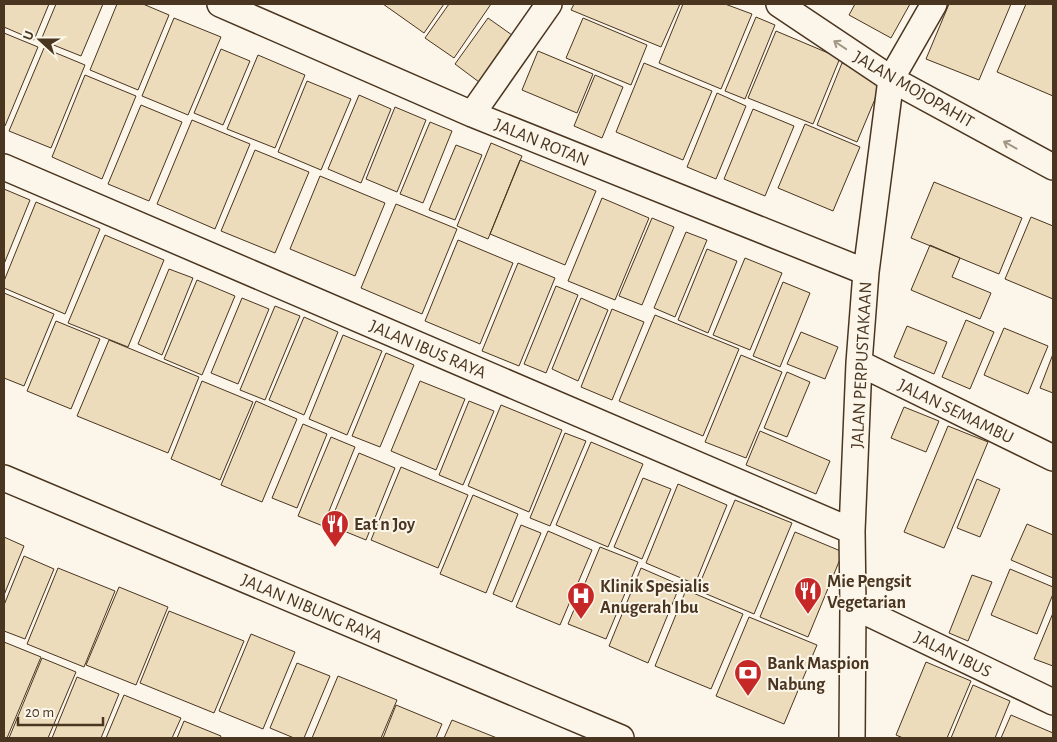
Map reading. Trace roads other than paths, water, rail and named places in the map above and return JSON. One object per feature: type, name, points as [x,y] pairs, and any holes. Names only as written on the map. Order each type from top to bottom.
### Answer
[{"type":"street","name":"JALAN ROTAN","points":[[220,4],[263,12],[472,114],[866,272]]},
{"type":"street","points":[[472,114],[549,4]]},
{"type":"street","name":"JALAN MOJOPAHIT","points":[[778,4],[891,79],[1053,168]]},
{"type":"street","name":"JALAN PERPUSTAKAAN","points":[[852,738],[852,531],[859,363],[866,272],[891,79],[934,4]]},
{"type":"street","name":"JALAN IBUS RAYA","points":[[4,168],[852,531]]},
{"type":"street","name":"JALAN SEMAMBU","points":[[859,363],[1053,458]]},
{"type":"street","name":"JALAN NIBUNG RAYA","points":[[4,478],[621,738]]},
{"type":"street","name":"JALAN IBUS","points":[[853,606],[1053,702]]},
{"type":"place","name":"Eat n Joy","points":[[335,548]]},
{"type":"place","name":"Mie Pengsit Vegetarian","points":[[808,615]]},
{"type":"place","name":"Klinik Spesialis Anugerah Ibu","points":[[581,620]]},
{"type":"place","name":"Bank Maspion Nabung","points":[[748,697]]}]
